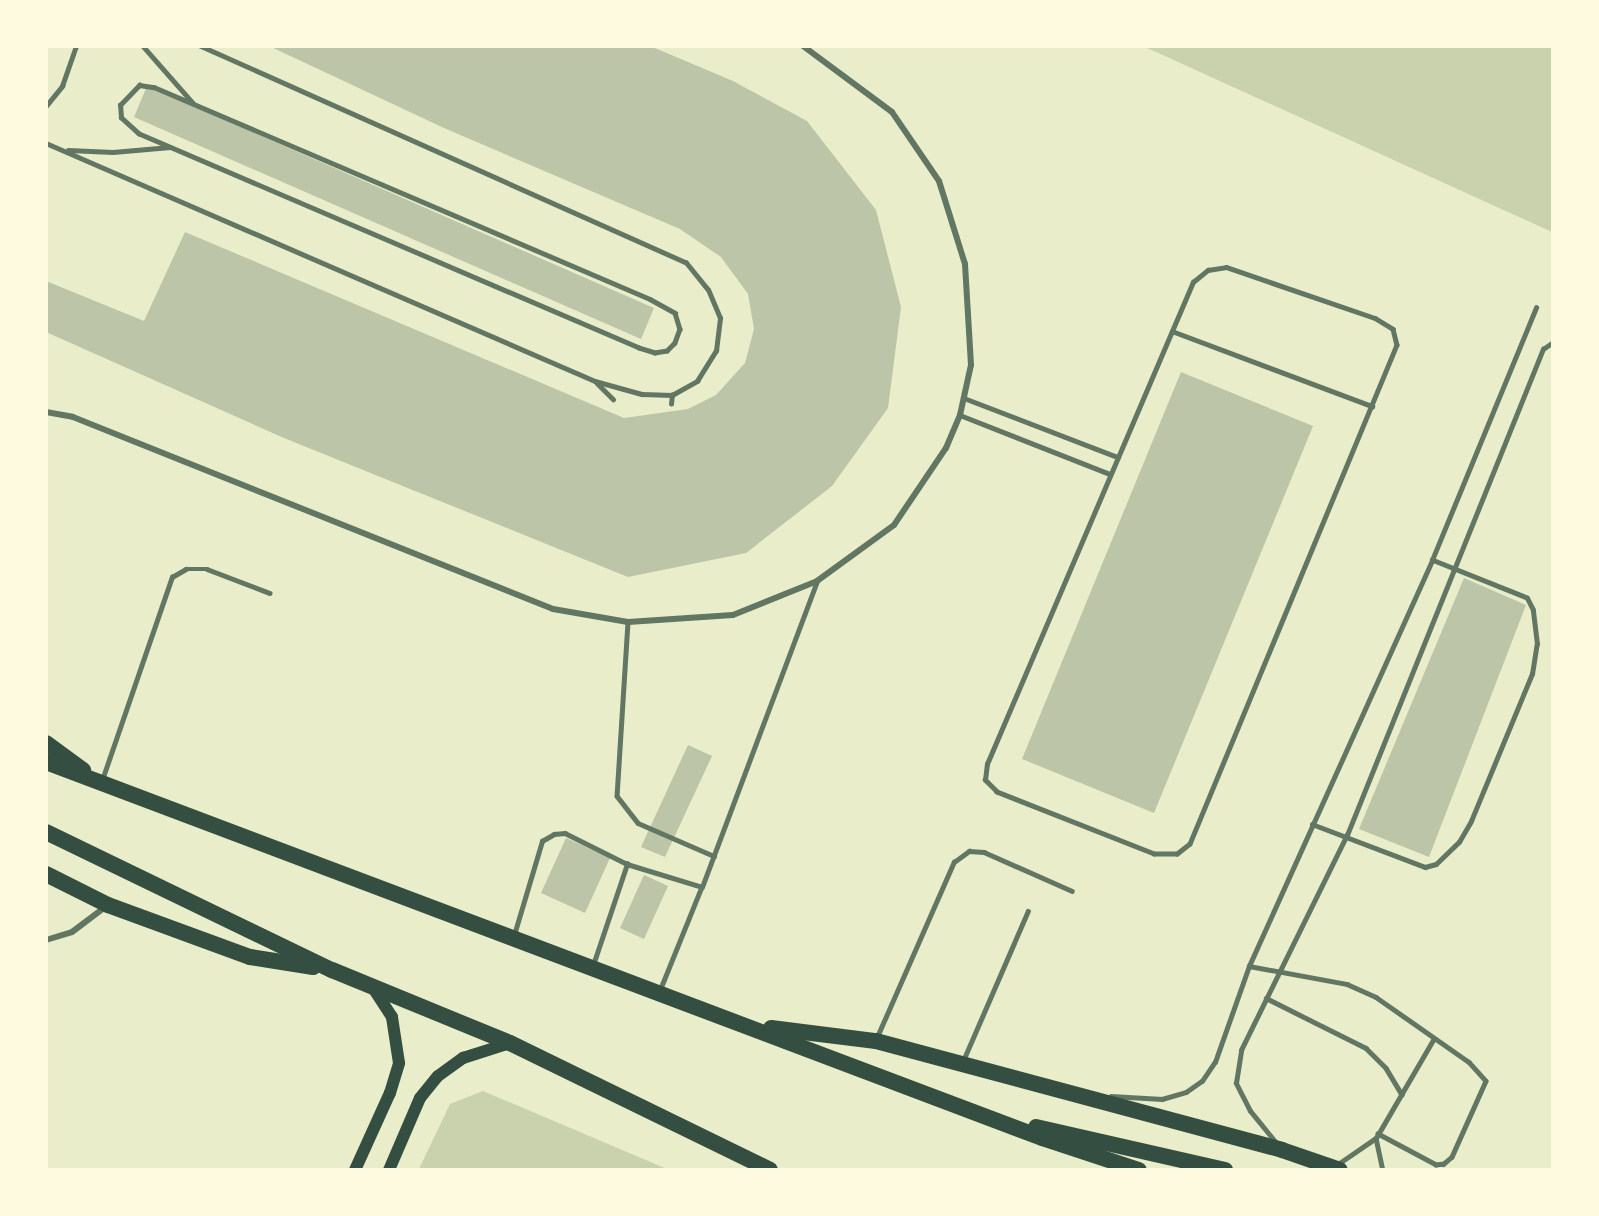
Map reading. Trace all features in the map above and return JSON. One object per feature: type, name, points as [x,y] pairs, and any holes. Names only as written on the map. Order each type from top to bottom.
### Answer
[{"type":"highway","points":[[46,743],[101,782]]},
{"type":"highway","points":[[46,762],[592,968],[660,991],[1008,1124],[1139,1170]]},
{"type":"highway","points":[[46,832],[332,970],[510,1043],[770,1170]]},
{"type":"highway","points":[[46,874],[108,905],[250,957],[332,970]]},
{"type":"highway","points":[[740,1023],[876,1041],[1282,1150],[1336,1168]]},
{"type":"highway","points":[[1008,1124],[1090,1138],[1225,1170]]},
{"type":"main road","points":[[355,1170],[399,1063],[392,1017],[370,985]]},
{"type":"main road","points":[[389,1170],[420,1098],[438,1076],[463,1058],[510,1043]]},
{"type":"street","points":[[46,412],[73,417],[553,609],[628,621],[734,615],[817,581],[894,525],[946,448],[960,415],[970,365],[965,264],[939,181],[892,112],[802,46]]},
{"type":"street","points":[[46,940],[72,932],[108,905]]},
{"type":"lane","points":[[46,106],[63,86],[76,46]]},
{"type":"lane","points":[[143,46],[195,105]]},
{"type":"lane","points":[[46,143],[595,381],[642,394],[672,395],[697,381],[716,351],[720,318],[708,290],[686,263],[200,46]]},
{"type":"lane","points":[[139,85],[154,87],[195,105],[667,307],[675,313],[680,329],[675,343],[668,351],[655,354],[639,348],[171,147],[127,127],[121,118],[120,105],[139,85]]},
{"type":"lane","points":[[65,150],[113,152],[171,147]]},
{"type":"lane","points":[[1226,267],[1375,318],[1393,329],[1397,345],[1190,844],[1177,854],[1154,854],[997,792],[985,780],[987,764],[1172,331],[1193,282],[1208,270],[1226,267]]},
{"type":"lane","points":[[1060,1091],[1162,1099],[1186,1092],[1202,1082],[1215,1062],[1249,966],[1432,560],[1536,308]]},
{"type":"lane","points":[[1172,331],[1372,406]]},
{"type":"lane","points":[[1282,1150],[1251,1111],[1236,1083],[1241,1050],[1347,835],[1543,349],[1552,343]]},
{"type":"lane","points":[[595,381],[613,399]]},
{"type":"lane","points":[[670,404],[672,395]]},
{"type":"lane","points":[[964,398],[1118,457]]},
{"type":"lane","points":[[960,415],[1110,474]]},
{"type":"lane","points":[[1312,824],[1347,835],[1418,865],[1436,864],[1458,842],[1471,821],[1532,674],[1537,644],[1533,610],[1527,598],[1455,567],[1432,560]]},
{"type":"lane","points":[[101,782],[172,577],[186,569],[207,569],[270,593]]},
{"type":"lane","points":[[660,991],[702,888],[817,581]]},
{"type":"lane","points":[[628,621],[617,796],[638,823],[714,856]]},
{"type":"lane","points":[[513,937],[542,841],[548,837],[566,833],[627,864],[702,888]]},
{"type":"lane","points":[[876,1041],[954,862],[961,856],[969,851],[984,852],[1072,891]]},
{"type":"lane","points":[[592,968],[627,864]]},
{"type":"lane","points":[[962,1064],[1028,911]]},
{"type":"lane","points":[[1249,966],[1278,974],[1347,984],[1406,1015],[1433,1040],[1480,1071],[1486,1081],[1452,1157],[1436,1165],[1377,1136]]},
{"type":"lane","points":[[1266,998],[1366,1048],[1386,1068],[1402,1095]]},
{"type":"lane","points":[[1336,1168],[1377,1136],[1433,1040]]},
{"type":"lane","points":[[1377,1136],[1383,1170]]},
{"type":"green space","points":[[1145,47],[1552,47],[1552,232]]},
{"type":"green space","points":[[483,1091],[667,1169],[419,1169],[450,1104]]},
{"type":"building","points":[[269,46],[650,46],[733,81],[807,121],[876,210],[901,307],[888,408],[832,486],[746,553],[628,577],[284,438],[46,332],[46,281],[144,321],[185,232],[624,418],[688,409],[716,395],[745,363],[754,329],[748,294],[721,257],[680,229],[444,128]]},
{"type":"building","points":[[147,86],[654,308],[641,339],[134,117]]},
{"type":"building","points":[[1181,372],[1313,426],[1154,813],[1022,759]]},
{"type":"building","points":[[1464,578],[1526,605],[1429,857],[1359,829]]},
{"type":"building","points":[[688,745],[712,756],[665,857],[641,847]]},
{"type":"building","points":[[566,838],[610,858],[585,913],[541,893]]},
{"type":"building","points":[[644,875],[668,886],[644,939],[620,928]]}]
